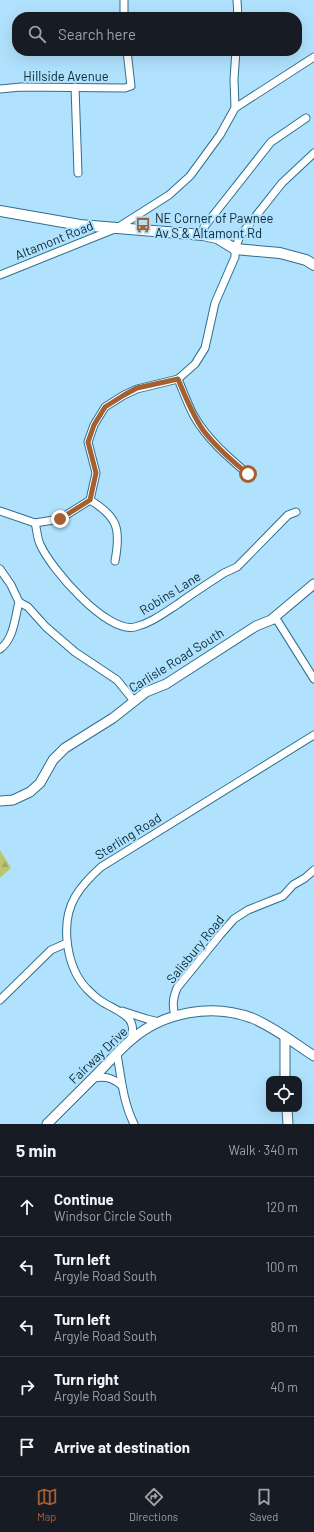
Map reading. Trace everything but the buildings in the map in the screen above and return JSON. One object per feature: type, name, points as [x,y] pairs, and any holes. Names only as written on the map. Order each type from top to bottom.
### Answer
[{"type":"main road","points":[[0,211],[80,225],[203,235],[217,238],[235,249],[280,253],[306,260],[314,265]]},
{"type":"street","points":[[124,0],[124,12]]},
{"type":"street","points":[[237,0],[238,12]]},
{"type":"street","name":"Hillside Avenue","points":[[0,89],[21,87],[125,88],[132,86],[128,56]]},
{"type":"street","points":[[235,108],[234,79],[236,56]]},
{"type":"street","points":[[235,108],[314,56]]},
{"type":"street","points":[[75,87],[78,173]]},
{"type":"street","name":"Altamont Road","points":[[0,275],[117,228],[170,195],[190,176],[220,136],[235,108]]},
{"type":"street","points":[[203,235],[204,226],[271,142],[306,118]]},
{"type":"street","points":[[0,511],[36,523],[60,519],[90,500],[96,473],[88,442],[94,425],[105,407],[137,388],[178,379],[195,364],[205,348],[215,303],[235,257],[235,249],[240,236],[282,183],[314,153]]},
{"type":"street","points":[[178,379],[194,415],[204,431],[229,458],[248,474]]},
{"type":"street","points":[[90,500],[103,508],[112,517],[118,532],[118,544],[115,561]]},
{"type":"street","name":"Robins Lane","points":[[36,523],[40,544],[58,572],[81,598],[108,620],[119,626],[133,627],[150,622],[224,573],[237,567],[288,515],[296,512]]},
{"type":"street","points":[[0,569],[11,585],[19,602],[28,607],[46,627],[75,652],[117,680],[134,701]]},
{"type":"street","name":"Carlisle Road South","points":[[0,801],[13,800],[30,792],[40,783],[53,760],[65,748],[113,718],[146,692],[166,684],[256,626],[270,620],[314,584]]},
{"type":"street","points":[[0,649],[11,633],[19,602]]},
{"type":"street","points":[[270,620],[277,620],[314,679]]},
{"type":"street","name":"Sterling Road","points":[[159,1022],[147,1020],[114,1008],[99,1000],[86,987],[75,971],[69,955],[67,943],[68,919],[74,898],[86,881],[101,867],[314,735]]},
{"type":"street","name":"Salisbury Road","points":[[175,1016],[172,1008],[173,999],[177,988],[234,919],[248,910],[283,896],[293,886],[314,870]]},
{"type":"street","points":[[0,1000],[51,950],[67,943]]},
{"type":"street","name":"Sterling Road","points":[[114,1008],[130,1020],[133,1032],[131,1040]]},
{"type":"street","name":"Fairway Drive","points":[[47,1124],[131,1040],[159,1022],[175,1016],[192,1012],[212,1011],[252,1018],[275,1030],[314,1056]]},
{"type":"street","points":[[285,1037],[285,1076]]},
{"type":"street","points":[[117,1054],[122,1086],[134,1124]]},
{"type":"street","points":[[94,1078],[102,1076],[109,1077],[116,1080],[122,1086]]},
{"type":"street","points":[[287,1112],[288,1124]]},
{"type":"green space","points":[[0,850],[11,868],[0,878]]},
{"type":"place","name":"NE Corner of Pawnee Av S & Altamont Rd","points":[[143,225]]},
{"type":"route","points":[[60,519],[90,500],[96,473],[88,442],[94,425],[105,407],[137,388],[178,379],[194,415],[204,431],[229,458],[248,474]]}]
